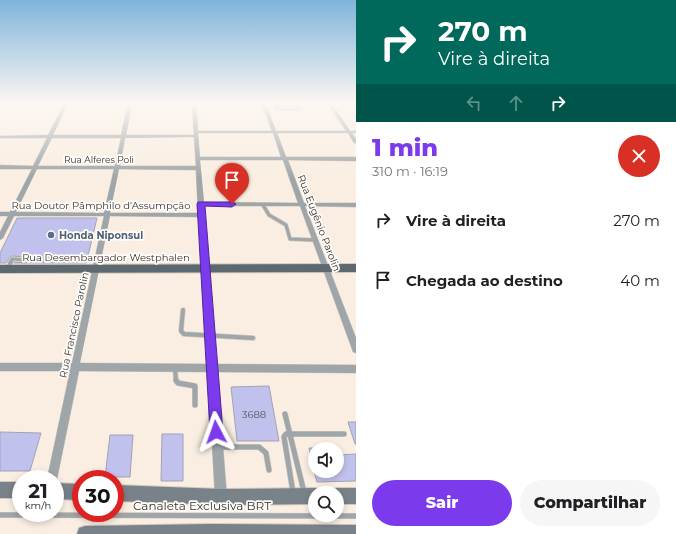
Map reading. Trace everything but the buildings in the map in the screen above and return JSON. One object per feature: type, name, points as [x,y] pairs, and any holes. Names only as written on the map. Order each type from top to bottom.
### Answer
[{"type":"main road","name":"Rua Desembargador Westphalen","points":[[4,269],[97,263],[205,268],[356,268]]},
{"type":"street","points":[[0,238],[54,129]]},
{"type":"street","name":"Rua Francisco Parolin","points":[[54,470],[125,129]]},
{"type":"street","points":[[196,129],[221,497]]},
{"type":"street","name":"Rua Eugênio Parolin","points":[[274,129],[356,349]]},
{"type":"street","points":[[347,129],[356,142]]},
{"type":"street","points":[[0,137],[356,132]]},
{"type":"street","points":[[198,158],[356,159]]},
{"type":"street","name":"Rua Alferes Poli","points":[[0,167],[198,168]]},
{"type":"street","name":"Rua Doutor Pâmphilo d'Assumpção","points":[[201,204],[356,205]]},
{"type":"street","name":"Rua Doutor Pâmphilo d'Assumpção","points":[[0,214],[202,215]]},
{"type":"street","points":[[0,367],[356,369]]},
{"type":"street","points":[[0,490],[12,490]]},
{"type":"street","points":[[124,493],[221,497],[305,496]]},
{"type":"street","points":[[344,496],[356,496]]},
{"type":"street","points":[[85,534],[356,533]]},
{"type":"lane","points":[[263,205],[266,212],[272,218],[286,225],[290,239],[315,240]]},
{"type":"lane","points":[[4,269],[12,259],[25,260]]},
{"type":"lane","points":[[81,259],[97,263]]},
{"type":"lane","points":[[183,310],[182,333],[253,338]]},
{"type":"lane","points":[[175,368],[176,380],[178,383],[195,386],[196,405]]},
{"type":"lane","points":[[285,414],[305,496]]},
{"type":"lane","points":[[305,496],[283,440],[286,434],[344,434]]},
{"type":"lane","points":[[217,447],[264,448],[267,454],[269,470]]},
{"type":"lane","name":"Canaleta Exclusiva BRT","points":[[0,515],[356,516]]},
{"type":"place","name":"Honda Niponsul","points":[[51,235]]},
{"type":"route","points":[[216,432],[201,204],[232,204]]}]
